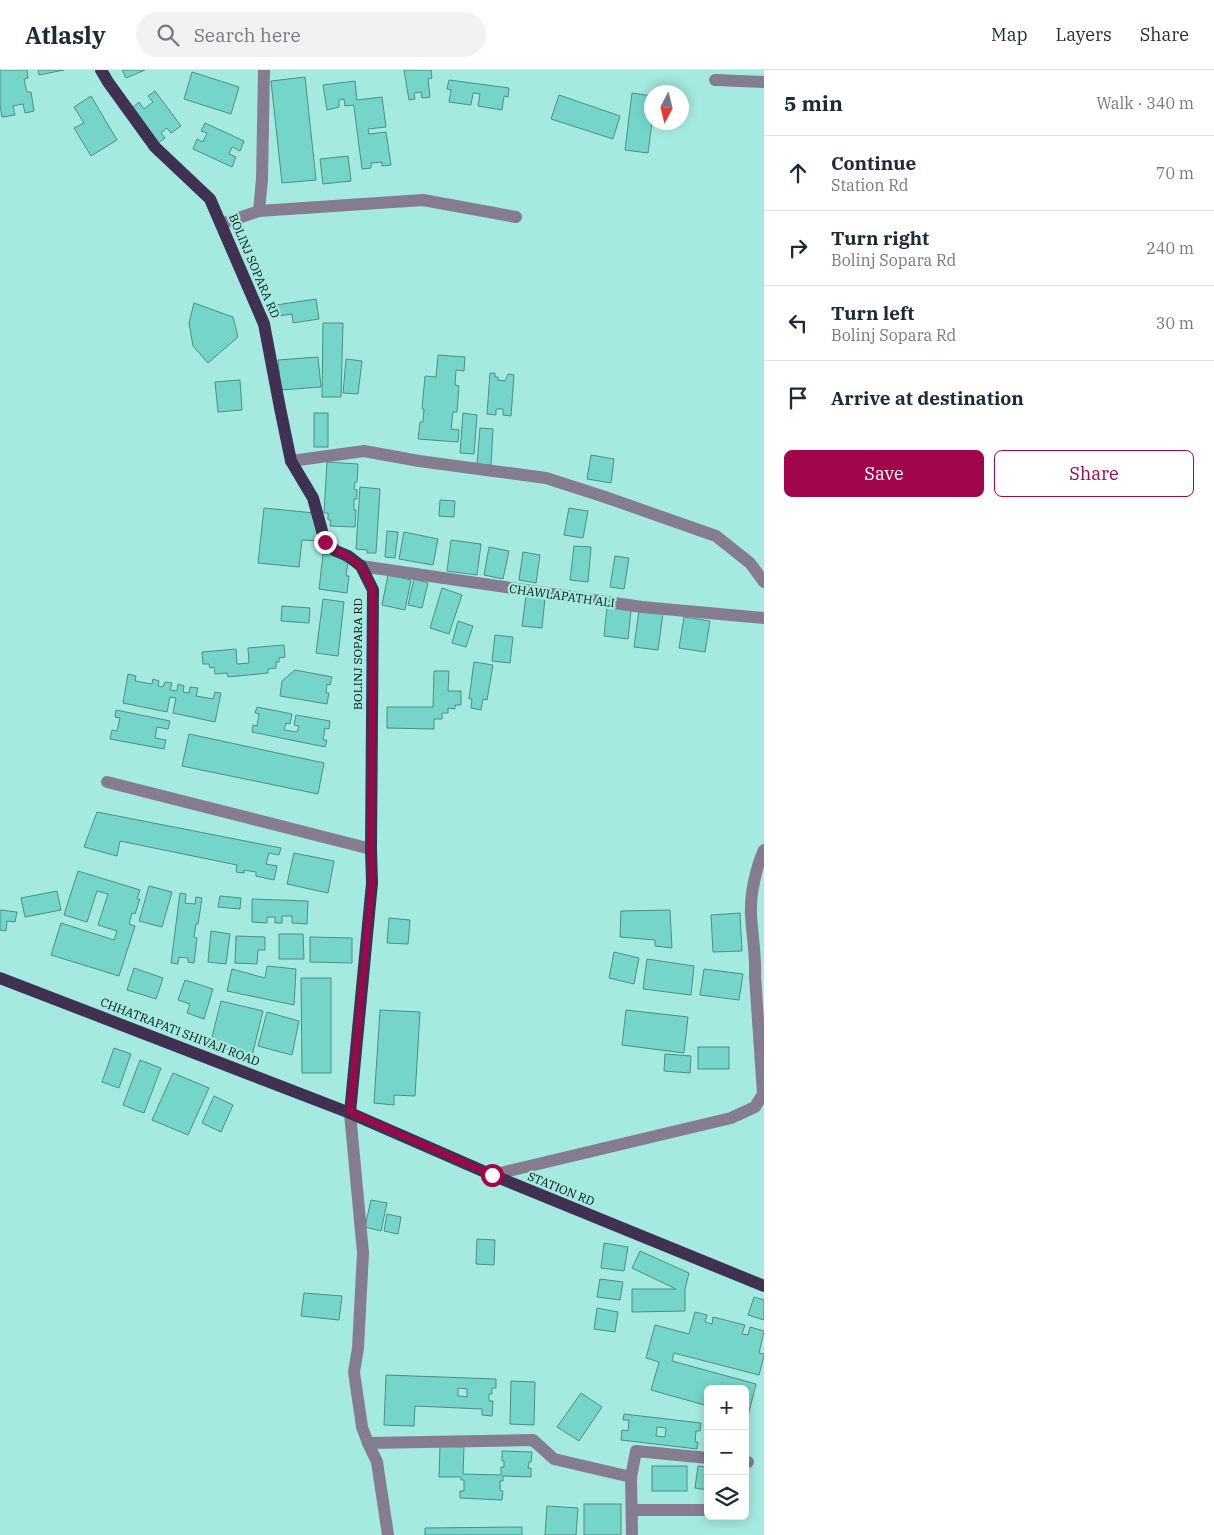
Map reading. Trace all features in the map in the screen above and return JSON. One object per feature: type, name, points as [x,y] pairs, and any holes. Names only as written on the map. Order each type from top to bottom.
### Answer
[{"type":"main road","name":"BOLINJ SOPARA RD","points":[[101,70],[155,147],[210,199],[264,324],[291,461],[313,498],[325,542],[361,566],[373,590],[372,883],[350,1112]]},
{"type":"main road","name":"CHHATRAPATI SHIVAJI ROAD","points":[[0,978],[350,1112]]},
{"type":"main road","name":"STATION RD","points":[[350,1112],[492,1175],[764,1286]]},
{"type":"street","points":[[259,211],[262,179],[264,70]]},
{"type":"street","points":[[715,80],[764,82]]},
{"type":"street","points":[[220,224],[259,211],[422,200],[516,217]]},
{"type":"street","points":[[291,461],[364,451],[419,461],[546,478],[716,536],[750,563],[764,582]]},
{"type":"street","name":"CHAWLAPATH ALI","points":[[361,566],[642,608],[764,618]]},
{"type":"street","points":[[107,782],[371,849]]},
{"type":"street","points":[[492,1175],[732,1118],[755,1107],[763,1094],[760,976],[756,960],[751,912],[755,881],[764,850]]},
{"type":"street","points":[[350,1112],[364,1253],[358,1348],[354,1372],[362,1427],[377,1462],[388,1535]]},
{"type":"street","points":[[368,1443],[533,1440],[554,1459],[631,1477]]},
{"type":"street","points":[[632,1535],[631,1477],[636,1451],[704,1458]]},
{"type":"street","points":[[632,1510],[704,1510]]},
{"type":"building","points":[[0,70],[27,70],[28,78],[24,79],[27,92],[31,92],[34,111],[25,113],[23,104],[13,106],[15,115],[2,117]]},
{"type":"building","points":[[38,70],[64,70],[39,75]]},
{"type":"building","points":[[122,70],[145,70],[126,78]]},
{"type":"building","points":[[404,70],[431,70],[432,78],[428,79],[430,97],[422,98],[421,92],[414,93],[415,99],[409,100]]},
{"type":"building","points":[[192,72],[239,87],[231,114],[184,99]]},
{"type":"building","points":[[305,77],[316,180],[282,183],[271,81]]},
{"type":"building","points":[[449,80],[509,88],[508,97],[504,96],[502,110],[478,106],[480,94],[473,93],[471,105],[449,102],[451,90],[447,89]]},
{"type":"building","points":[[355,81],[357,100],[382,97],[386,127],[368,129],[369,134],[386,132],[391,165],[382,166],[382,162],[371,163],[371,168],[362,169],[353,105],[345,106],[344,99],[339,100],[339,107],[327,110],[323,85]]},
{"type":"building","points":[[155,91],[181,126],[171,133],[167,128],[161,133],[165,138],[157,144],[131,109],[139,102],[144,109],[153,102],[148,96]]},
{"type":"building","points":[[632,93],[644,95],[644,130],[651,130],[648,153],[625,150]]},
{"type":"building","points":[[559,95],[620,116],[613,139],[551,119]]},
{"type":"building","points":[[91,96],[117,140],[91,156],[74,128],[84,123],[74,107]]},
{"type":"building","points":[[205,123],[244,141],[240,151],[232,147],[229,154],[236,157],[232,167],[193,149],[197,139],[203,142],[207,133],[201,131]]},
{"type":"building","points":[[348,156],[351,181],[323,184],[320,159]]},
{"type":"building","points":[[316,299],[319,319],[293,323],[292,314],[278,316],[276,305]]},
{"type":"building","points":[[194,303],[233,317],[238,337],[208,363],[193,346],[189,323]]},
{"type":"building","points":[[323,323],[343,323],[341,397],[322,397]]},
{"type":"building","points":[[438,355],[465,357],[464,371],[456,370],[455,385],[459,386],[457,412],[453,412],[451,429],[459,430],[458,442],[418,439],[420,422],[423,422],[424,409],[422,409],[425,376],[436,377]]},
{"type":"building","points":[[318,357],[321,387],[281,390],[278,360]]},
{"type":"building","points":[[346,359],[362,361],[358,394],[343,393]]},
{"type":"building","points":[[490,373],[495,373],[495,377],[498,377],[498,380],[505,381],[508,374],[514,375],[511,416],[503,415],[503,409],[496,409],[496,415],[487,414]]},
{"type":"building","points":[[240,380],[242,410],[218,412],[215,382]]},
{"type":"building","points":[[314,413],[328,413],[328,447],[314,447]]},
{"type":"building","points":[[463,413],[477,415],[474,454],[460,453]]},
{"type":"building","points":[[480,428],[493,429],[491,465],[477,464]]},
{"type":"building","points":[[591,455],[614,459],[611,483],[587,479]]},
{"type":"building","points":[[327,462],[358,464],[357,482],[355,482],[354,489],[357,490],[357,499],[354,499],[354,510],[356,510],[355,527],[330,526],[331,520],[328,520],[328,513],[324,513]]},
{"type":"building","points":[[360,487],[380,489],[376,553],[367,553],[367,550],[356,549]]},
{"type":"building","points":[[440,500],[455,501],[454,517],[439,516]]},
{"type":"building","points":[[264,508],[314,513],[321,541],[302,540],[299,567],[258,563]]},
{"type":"building","points":[[569,508],[588,511],[583,538],[564,535]]},
{"type":"building","points":[[387,531],[398,532],[395,558],[385,557]]},
{"type":"building","points":[[404,532],[438,539],[433,565],[399,559]]},
{"type":"building","points":[[451,540],[481,544],[477,575],[447,571]]},
{"type":"building","points":[[574,546],[591,547],[588,582],[570,580]]},
{"type":"building","points":[[489,547],[509,551],[503,579],[484,575]]},
{"type":"building","points":[[523,552],[540,555],[536,583],[519,580]]},
{"type":"building","points":[[323,554],[344,557],[344,562],[348,562],[346,576],[349,576],[347,593],[319,589]]},
{"type":"building","points":[[615,556],[629,558],[624,589],[610,587]]},
{"type":"building","points":[[388,575],[411,580],[405,610],[382,605]]},
{"type":"building","points":[[414,579],[428,583],[422,608],[408,605]]},
{"type":"building","points":[[442,588],[462,595],[449,634],[430,628]]},
{"type":"building","points":[[526,596],[545,598],[542,628],[522,626]]},
{"type":"building","points":[[323,599],[344,602],[338,656],[316,653]]},
{"type":"building","points":[[282,606],[310,608],[309,623],[281,621]]},
{"type":"building","points":[[607,607],[631,610],[628,639],[604,636]]},
{"type":"building","points":[[639,610],[663,613],[658,650],[634,647]]},
{"type":"building","points":[[684,617],[710,621],[705,652],[679,648]]},
{"type":"building","points":[[458,621],[473,626],[466,647],[452,643]]},
{"type":"building","points":[[495,635],[513,637],[510,663],[492,661]]},
{"type":"building","points":[[284,645],[285,657],[279,658],[279,662],[276,662],[276,668],[268,669],[268,673],[228,677],[227,673],[215,674],[214,667],[210,668],[209,664],[203,664],[202,652],[236,649],[237,664],[249,663],[248,648]]},
{"type":"building","points":[[474,662],[493,665],[487,700],[483,699],[481,710],[471,708],[472,699],[469,699]]},
{"type":"building","points":[[295,670],[332,677],[330,685],[327,684],[326,693],[329,693],[327,704],[280,696],[282,681]]},
{"type":"building","points":[[434,671],[449,671],[448,691],[461,691],[461,705],[455,705],[455,709],[448,708],[448,713],[442,713],[442,719],[434,719],[434,729],[387,728],[387,707],[433,707]]},
{"type":"building","points":[[128,674],[136,676],[135,681],[152,684],[153,679],[159,681],[158,686],[163,687],[165,682],[172,683],[170,690],[177,691],[178,684],[184,686],[183,692],[189,693],[190,687],[198,688],[196,696],[213,699],[215,692],[221,693],[215,722],[173,713],[176,698],[170,697],[167,712],[123,703]]},
{"type":"building","points":[[257,707],[292,714],[290,724],[286,723],[284,730],[297,732],[299,726],[294,725],[296,715],[330,721],[329,729],[325,728],[323,740],[327,740],[325,747],[252,732],[253,725],[257,726],[259,714],[255,713]]},
{"type":"building","points":[[116,710],[170,721],[168,729],[157,727],[155,738],[166,740],[164,749],[110,739],[112,730],[117,731],[120,718],[115,717]]},
{"type":"building","points":[[189,734],[324,763],[318,794],[182,766]]},
{"type":"building","points":[[97,812],[281,848],[279,855],[269,853],[266,864],[277,866],[274,880],[256,876],[256,872],[244,870],[244,873],[236,872],[237,865],[120,841],[117,856],[84,847]]},
{"type":"building","points":[[294,853],[334,861],[328,893],[287,884]]},
{"type":"building","points":[[78,871],[140,890],[137,899],[140,899],[135,914],[132,913],[129,924],[135,926],[119,976],[51,955],[61,923],[114,940],[117,931],[98,925],[108,894],[97,891],[87,922],[64,915]]},
{"type":"building","points":[[149,886],[172,892],[162,927],[139,921]]},
{"type":"building","points":[[57,891],[61,910],[25,917],[21,898]]},
{"type":"building","points":[[180,893],[186,894],[185,903],[195,904],[196,897],[202,898],[194,937],[197,938],[194,963],[188,962],[188,958],[179,957],[178,964],[171,963]]},
{"type":"building","points":[[220,896],[241,898],[240,909],[218,907]]},
{"type":"building","points":[[252,899],[308,901],[307,924],[292,923],[292,916],[282,916],[282,923],[275,923],[275,917],[267,917],[267,923],[252,922]]},
{"type":"building","points":[[0,910],[17,912],[15,922],[7,921],[6,931],[0,930]]},
{"type":"building","points":[[670,910],[672,948],[655,946],[655,940],[620,937],[621,911]]},
{"type":"building","points":[[740,913],[742,951],[713,952],[711,915]]},
{"type":"building","points":[[389,918],[410,920],[408,944],[387,943]]},
{"type":"building","points":[[211,931],[230,934],[226,964],[208,962]]},
{"type":"building","points":[[279,934],[303,934],[304,959],[279,959]]},
{"type":"building","points":[[236,936],[265,937],[265,950],[258,950],[257,964],[235,963]]},
{"type":"building","points":[[310,937],[352,938],[352,963],[310,962]]},
{"type":"building","points":[[614,952],[639,958],[634,984],[609,978]]},
{"type":"building","points":[[647,959],[694,966],[691,995],[643,989]]},
{"type":"building","points":[[267,966],[296,969],[294,1005],[227,991],[232,969],[265,978]]},
{"type":"building","points":[[134,968],[163,978],[156,999],[127,990]]},
{"type":"building","points":[[704,969],[743,974],[739,1000],[700,995]]},
{"type":"building","points":[[301,978],[331,978],[331,1073],[302,1073]]},
{"type":"building","points":[[185,980],[213,989],[204,1019],[187,1013],[190,1004],[178,1000]]},
{"type":"building","points":[[221,1001],[263,1011],[252,1056],[210,1045]]},
{"type":"building","points":[[380,1010],[420,1012],[415,1096],[394,1095],[394,1105],[374,1103]]},
{"type":"building","points":[[626,1010],[688,1017],[684,1053],[622,1045]]},
{"type":"building","points":[[267,1012],[299,1021],[292,1055],[258,1046]]},
{"type":"building","points":[[698,1047],[729,1047],[729,1069],[698,1069]]},
{"type":"building","points":[[114,1048],[131,1054],[119,1088],[102,1082]]},
{"type":"building","points":[[665,1054],[691,1056],[690,1073],[664,1071]]},
{"type":"building","points":[[140,1060],[161,1068],[144,1113],[123,1105]]},
{"type":"building","points":[[173,1073],[209,1088],[188,1135],[152,1120]]},
{"type":"building","points":[[214,1096],[233,1105],[221,1132],[202,1123]]},
{"type":"building","points":[[371,1200],[387,1203],[381,1231],[365,1227]]},
{"type":"building","points":[[387,1214],[401,1217],[398,1234],[384,1231]]},
{"type":"building","points":[[477,1239],[495,1240],[494,1265],[476,1264]]},
{"type":"building","points":[[604,1243],[628,1247],[624,1271],[601,1268]]},
{"type":"building","points":[[640,1251],[689,1273],[685,1289],[685,1311],[632,1312],[632,1289],[676,1289],[632,1268]]},
{"type":"building","points":[[600,1279],[623,1282],[620,1300],[597,1297]]},
{"type":"building","points":[[304,1293],[342,1296],[339,1320],[301,1316]]},
{"type":"building","points":[[754,1297],[764,1300],[764,1320],[748,1315]]},
{"type":"building","points":[[597,1308],[618,1312],[615,1332],[594,1329]]},
{"type":"building","points":[[695,1312],[707,1315],[705,1322],[712,1324],[713,1317],[745,1325],[742,1334],[748,1335],[750,1327],[764,1331],[759,1353],[764,1354],[764,1356],[759,1375],[674,1353],[672,1361],[756,1384],[749,1412],[749,1385],[704,1385],[704,1405],[651,1390],[659,1362],[646,1358],[655,1325],[689,1334]]},
{"type":"building","points":[[386,1375],[496,1379],[496,1388],[492,1388],[492,1394],[489,1394],[489,1401],[493,1401],[492,1416],[482,1415],[482,1409],[415,1406],[414,1426],[384,1425]],"holes":[[[458,1388],[467,1389],[467,1397],[458,1396]]]},
{"type":"building","points":[[511,1381],[535,1382],[534,1425],[510,1424]]},
{"type":"building","points":[[581,1393],[602,1407],[579,1441],[557,1427]]},
{"type":"building","points":[[624,1414],[701,1423],[700,1431],[696,1431],[695,1442],[698,1442],[697,1449],[621,1440],[622,1430],[628,1431],[629,1420],[623,1420]],"holes":[[[657,1427],[666,1428],[665,1437],[656,1436]]]},
{"type":"building","points":[[440,1446],[464,1447],[463,1474],[501,1475],[501,1467],[504,1467],[502,1451],[532,1452],[528,1468],[531,1468],[531,1477],[503,1476],[503,1481],[500,1481],[500,1490],[503,1491],[502,1500],[460,1498],[460,1491],[464,1491],[464,1480],[461,1480],[461,1477],[439,1477]]},
{"type":"building","points":[[652,1466],[687,1466],[687,1491],[652,1491]]},
{"type":"building","points":[[698,1466],[704,1467],[704,1489],[695,1488]]},
{"type":"building","points":[[584,1504],[621,1504],[621,1535],[584,1535]]},
{"type":"building","points":[[547,1506],[578,1508],[576,1535],[545,1535]]},
{"type":"building","points":[[522,1527],[522,1535],[425,1535],[425,1528]]},
{"type":"route","points":[[325,542],[361,566],[373,590],[372,883],[350,1112],[492,1175]]}]
